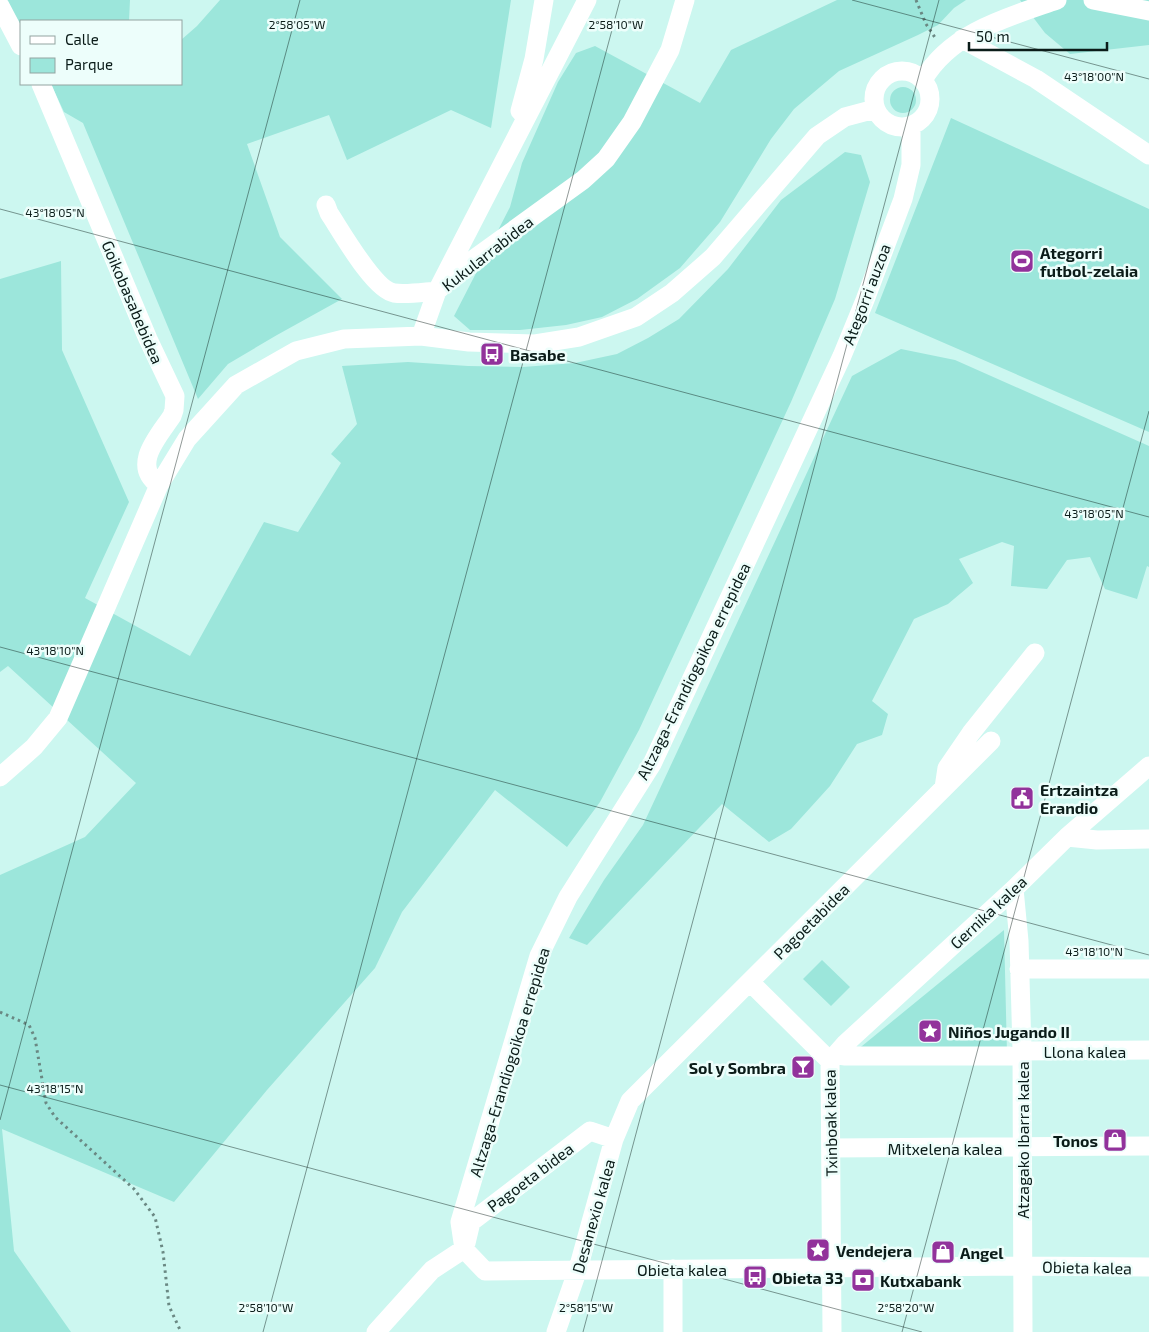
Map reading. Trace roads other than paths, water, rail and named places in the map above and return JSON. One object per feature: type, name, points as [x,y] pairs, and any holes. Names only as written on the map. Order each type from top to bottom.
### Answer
[{"type":"street","points":[[510,146],[534,58],[544,0]]},
{"type":"street","name":"Kukularrabidea","points":[[437,291],[510,146],[587,0]]},
{"type":"street","name":"Kukularrabidea","points":[[437,291],[467,264],[584,180],[606,159],[632,122],[670,50],[685,0]]},
{"type":"street","points":[[923,80],[930,68],[962,39],[1000,20],[1057,0]]},
{"type":"street","points":[[1093,0],[1149,10]]},
{"type":"street","points":[[0,6],[20,44]]},
{"type":"street","points":[[962,39],[1036,79],[1149,155]]},
{"type":"street","points":[[906,70],[916,74],[923,80],[931,97],[930,106],[920,122],[902,128],[886,123],[879,117],[873,99],[880,81],[887,74],[906,70]]},
{"type":"street","name":"Goikobasabebidea","points":[[41,85],[148,339],[175,396],[174,410],[146,459],[147,472],[151,479],[159,485]]},
{"type":"street","points":[[0,777],[34,748],[58,718],[159,485],[187,439],[236,385],[296,351],[344,339],[420,336],[469,342],[535,344],[579,337],[636,317],[672,292],[713,257],[817,136],[845,117],[875,109]]},
{"type":"street","name":"Ategorri auzoa","points":[[796,455],[855,324],[903,199],[911,165],[911,126]]},
{"type":"street","points":[[326,205],[329,213],[365,268],[382,289],[394,293],[437,291],[420,336]]},
{"type":"street","name":"Altzaga-Erandiogoikoa errepidea","points":[[464,1249],[460,1222],[538,956],[568,897],[652,764],[796,455]]},
{"type":"street","points":[[944,788],[947,768],[970,733],[1035,653]]},
{"type":"street","name":"Pagoetabidea","points":[[630,1101],[991,741]]},
{"type":"street","name":"Gernika kalea","points":[[837,1059],[845,1044],[1068,837],[1149,766]]},
{"type":"street","points":[[1068,837],[1098,840],[1149,839]]},
{"type":"street","name":"Atzagako Ibarra kalea","points":[[1014,888],[1020,969],[1016,1054],[1022,1148],[1023,1332]]},
{"type":"street","points":[[1020,969],[1149,968]]},
{"type":"street","name":"Txinboak kalea","points":[[750,982],[837,1059],[831,1148],[832,1332]]},
{"type":"street","name":"Llona kalea","points":[[837,1059],[1149,1050]]},
{"type":"street","name":"Desanexio kalea","points":[[556,1332],[578,1269],[614,1138],[630,1101]]},
{"type":"street","name":"Pagoeta bidea","points":[[464,1249],[471,1222],[590,1131],[614,1138]]},
{"type":"street","name":"Mitxelena kalea","points":[[831,1148],[1149,1146]]},
{"type":"street","points":[[376,1332],[432,1270],[464,1249]]},
{"type":"street","name":"Obieta kalea","points":[[464,1249],[485,1271],[1024,1266],[1149,1267]]},
{"type":"street","points":[[673,1269],[673,1332]]},
{"type":"place","name":"Ategorri futbol-zelaia","points":[[1022,261]]},
{"type":"place","name":"Basabe","points":[[492,354]]},
{"type":"place","name":"Ertzaintza Erandio","points":[[1022,798]]},
{"type":"place","name":"Niños Jugando II","points":[[930,1031]]},
{"type":"place","name":"Sol y Sombra","points":[[803,1067]]},
{"type":"place","name":"Tonos","points":[[1115,1140]]},
{"type":"place","name":"Vendejera","points":[[818,1250]]},
{"type":"place","name":"Angel","points":[[943,1252]]},
{"type":"place","name":"Obieta 33","points":[[755,1277]]},
{"type":"place","name":"Kutxabank","points":[[863,1280]]}]
